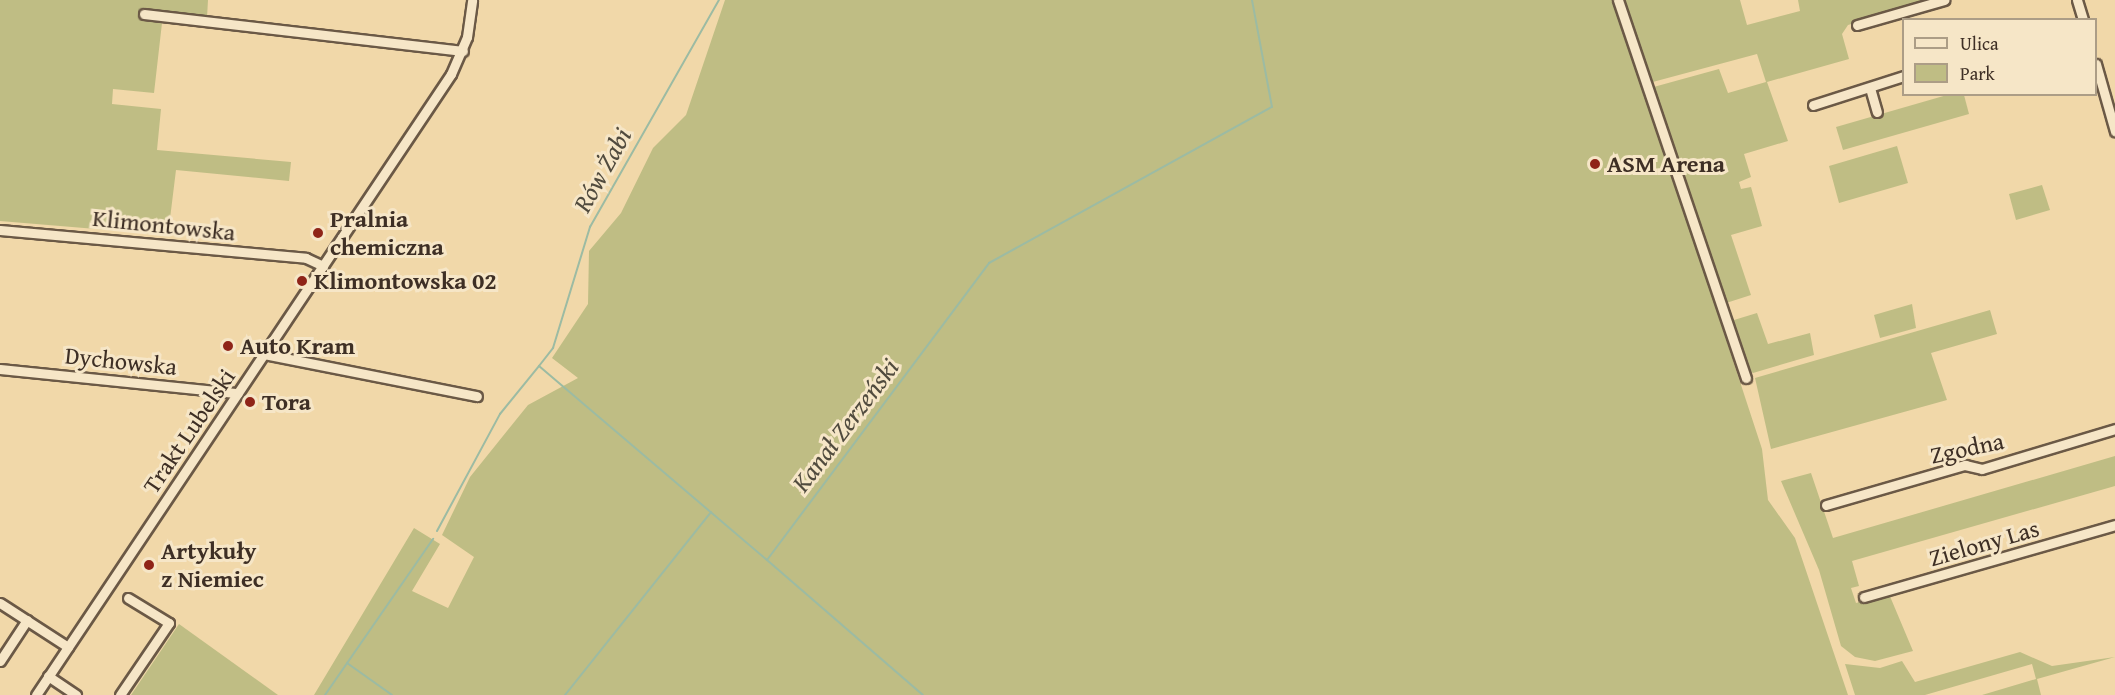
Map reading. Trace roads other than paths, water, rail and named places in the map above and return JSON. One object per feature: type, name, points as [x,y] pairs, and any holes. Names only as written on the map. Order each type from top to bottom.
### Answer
[{"type":"street","name":"Trakt Lubelski","points":[[36,695],[323,266],[463,51],[472,0]]},
{"type":"street","points":[[1618,0],[1746,378]]},
{"type":"street","points":[[1857,25],[1944,0]]},
{"type":"street","points":[[2077,0],[2082,18]]},
{"type":"street","points":[[144,14],[463,51]]},
{"type":"street","points":[[2097,67],[2115,131]]},
{"type":"street","points":[[1814,105],[1902,77]]},
{"type":"street","points":[[1870,88],[1877,112]]},
{"type":"street","points":[[2104,93],[2115,90]]},
{"type":"street","name":"Klimontowska","points":[[0,230],[306,258],[323,266]]},
{"type":"street","points":[[264,354],[477,396]]},
{"type":"street","name":"Dychowska","points":[[0,369],[238,393]]},
{"type":"street","name":"Zgodna","points":[[1826,505],[1965,465],[1982,469],[2115,429]]},
{"type":"street","name":"Zielony Las","points":[[1864,597],[2115,525]]},
{"type":"street","points":[[120,695],[169,622],[128,598]]},
{"type":"street","points":[[0,603],[68,647]]},
{"type":"street","points":[[0,662],[27,621]]},
{"type":"street","points":[[48,676],[76,695]]},
{"type":"waterway","name":"Rów Żabi","points":[[539,366],[553,348],[590,227],[719,0]]},
{"type":"waterway","name":"Kanał Zerzeński","points":[[437,531],[500,414],[539,366],[767,560],[989,263],[1272,107],[1252,0]]},
{"type":"waterway","points":[[565,695],[711,512]]},
{"type":"waterway","name":"Kanał Zerzeński","points":[[325,695],[433,539]]},
{"type":"waterway","points":[[767,560],[923,695]]},
{"type":"waterway","points":[[347,663],[392,695]]},
{"type":"place","name":"ASM Arena","points":[[1595,164]]},
{"type":"place","name":"Pralnia chemiczna","points":[[318,233]]},
{"type":"place","name":"Klimontowska 02","points":[[302,281]]},
{"type":"place","name":"Auto Kram","points":[[228,346]]},
{"type":"place","name":"Tora","points":[[250,402]]},
{"type":"place","name":"Artykuły z Niemiec","points":[[149,565]]}]
